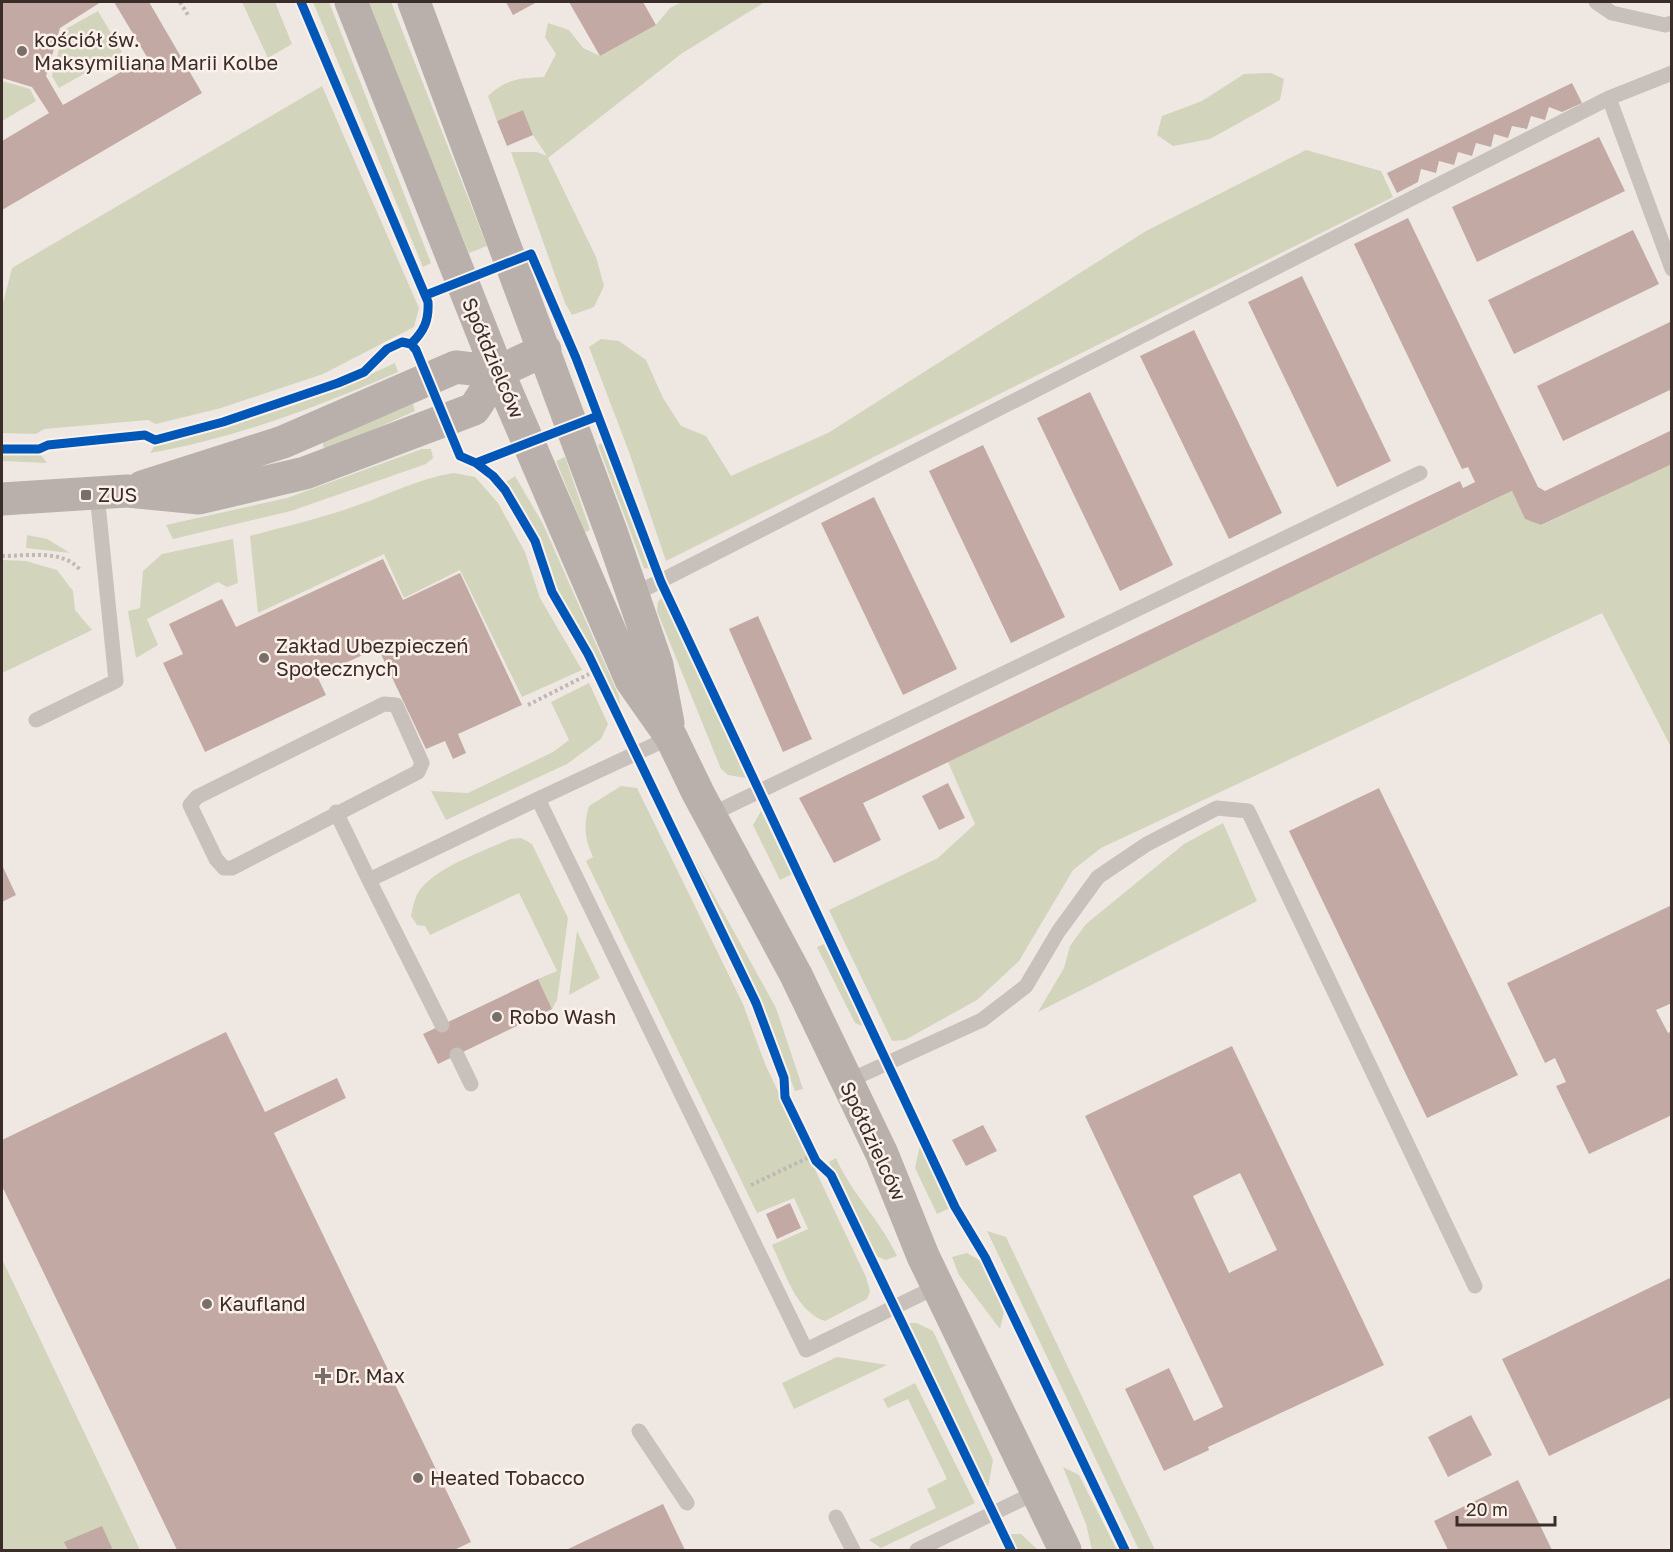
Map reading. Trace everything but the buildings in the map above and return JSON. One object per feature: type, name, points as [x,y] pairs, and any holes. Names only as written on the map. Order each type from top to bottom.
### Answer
[{"type":"street","name":"Spółdzielców","points":[[351,2],[498,372],[631,680],[671,737],[796,975],[882,1154],[938,1286],[1065,1551]]},
{"type":"street","name":"Spółdzielców","points":[[414,2],[545,350],[633,596],[657,665],[671,737]]},
{"type":"street","points":[[2,499],[112,492],[199,498],[305,473],[474,409],[498,372],[545,350]]},
{"type":"street","points":[[112,492],[283,442],[456,366],[498,372]]},
{"type":"lane","points":[[1596,2],[1612,13],[1665,25],[1671,23]]},
{"type":"lane","points":[[633,596],[1609,98],[1671,73]]},
{"type":"lane","points":[[1609,98],[1671,269]]},
{"type":"lane","points":[[710,815],[1420,473]]},
{"type":"lane","points":[[36,720],[116,681],[112,492]]},
{"type":"lane","points":[[384,704],[396,705],[422,763],[418,772],[336,812],[232,868],[224,868],[216,860],[190,805],[197,796],[384,704]]},
{"type":"lane","points":[[369,880],[671,737]]},
{"type":"lane","points":[[538,799],[806,1350],[938,1286]]},
{"type":"lane","points":[[846,1082],[982,1020],[1026,986],[1058,932],[1098,877],[1147,844],[1217,808],[1248,811],[1475,1286]]},
{"type":"lane","points":[[336,812],[442,1025]]},
{"type":"lane","points":[[457,1055],[471,1084]]},
{"type":"lane","points":[[639,1431],[687,1503]]},
{"type":"lane","points":[[917,1551],[1037,1492]]},
{"type":"lane","points":[[836,1517],[853,1551]]},
{"type":"path","points":[[180,2],[188,15]]},
{"type":"path","points":[[2,556],[47,556],[67,559],[75,563],[86,577]]},
{"type":"path","points":[[528,705],[593,674],[592,664]]},
{"type":"path","points":[[731,1194],[816,1156],[808,1146]]},
{"type":"green space","points":[[242,2],[275,2],[292,44],[268,58]]},
{"type":"green space","points":[[313,2],[329,2],[431,263],[423,267]]},
{"type":"green space","points":[[365,2],[391,2],[487,246],[469,253]]},
{"type":"green space","points":[[682,2],[765,2],[681,54],[548,158],[596,257],[604,286],[594,307],[572,315],[565,303],[511,152],[537,152],[547,156],[533,135],[523,110],[497,121],[488,96],[514,80],[544,77],[556,54],[545,37],[548,23],[569,30],[583,48],[600,56],[656,25],[670,8]]},
{"type":"green space","points":[[98,11],[122,52],[59,88],[52,76],[64,30]]},
{"type":"green space","points":[[1271,73],[1284,79],[1280,100],[1210,139],[1173,146],[1157,135],[1162,116],[1202,101],[1244,74]]},
{"type":"green space","points":[[2,81],[30,89],[36,101],[2,121]]},
{"type":"green space","points":[[322,86],[419,308],[414,327],[323,374],[221,408],[156,424],[148,420],[44,429],[36,434],[2,433],[2,307],[12,268]]},
{"type":"green space","points":[[1306,150],[1381,171],[1393,197],[666,561],[629,452],[589,347],[601,339],[619,341],[646,360],[663,398],[681,426],[706,436],[731,476],[828,433],[1146,231]]},
{"type":"green space","points":[[395,363],[398,372],[307,409],[214,439],[150,453],[155,445],[277,411],[337,389]]},
{"type":"green space","points":[[413,404],[415,411],[328,450],[323,447],[323,441]]},
{"type":"green space","points":[[603,443],[651,569],[644,568],[598,445]]},
{"type":"green space","points":[[422,449],[431,449],[433,458],[426,464],[291,511],[173,539],[166,525],[287,498]]},
{"type":"green space","points":[[2,453],[40,454],[47,463],[2,461]]},
{"type":"green space","points":[[565,457],[590,530],[585,532],[556,461]]},
{"type":"green space","points":[[1671,464],[1671,747],[1602,613],[1101,848],[1073,870],[1019,961],[977,1000],[905,1040],[892,1041],[829,910],[938,858],[975,824],[948,762],[1512,491],[1525,519],[1542,525]]},
{"type":"green space","points":[[454,473],[475,477],[498,503],[525,552],[540,598],[582,670],[522,697],[460,570],[404,598],[384,554],[258,613],[250,536],[331,514],[417,482]]},
{"type":"green space","points":[[515,476],[543,524],[619,696],[621,716],[593,653],[556,589],[539,537],[506,482]]},
{"type":"green space","points":[[27,535],[47,539],[70,553],[26,548]]},
{"type":"green space","points":[[233,539],[238,583],[227,587],[218,582],[147,619],[158,645],[136,658],[128,611],[140,608],[143,571],[162,554]]},
{"type":"green space","points":[[2,560],[26,561],[57,570],[73,591],[75,610],[92,630],[2,673]]},
{"type":"green space","points":[[663,596],[746,778],[728,775],[721,769],[657,611],[658,602]]},
{"type":"green space","points":[[589,683],[608,724],[601,739],[567,764],[446,820],[431,791],[468,793],[553,752],[569,740],[551,702]]},
{"type":"green space","points":[[621,786],[637,788],[743,1004],[765,1064],[866,1277],[870,1291],[867,1299],[825,1321],[806,1309],[798,1299],[772,1245],[808,1229],[794,1198],[757,1213],[586,861],[593,857],[586,832],[589,806]]},
{"type":"green space","points":[[663,803],[776,1008],[803,1089],[795,1091],[762,1004]]},
{"type":"green space","points":[[761,811],[792,874],[780,880],[753,825]]},
{"type":"green space","points":[[1223,823],[1257,901],[1038,1012],[1064,968],[1070,946],[1086,924],[1184,844]]},
{"type":"green space","points":[[521,838],[532,844],[568,918],[557,1000],[552,1009],[538,979],[557,971],[519,893],[430,935],[425,926],[417,925],[411,916],[418,893],[432,878],[452,865],[476,854],[510,839]]},
{"type":"green space","points":[[577,931],[600,978],[569,995]]},
{"type":"green space","points":[[824,944],[865,1027],[855,1023],[817,947]]},
{"type":"green space","points":[[920,1146],[950,1208],[937,1214],[915,1168]]},
{"type":"green space","points":[[836,1158],[897,1256],[886,1260],[876,1256],[829,1162]]},
{"type":"green space","points":[[987,1231],[1006,1237],[1155,1550],[1139,1550]]},
{"type":"green space","points":[[967,1253],[981,1261],[1004,1312],[1000,1329],[959,1275],[952,1257]]},
{"type":"green space","points":[[2,1259],[140,1550],[2,1550]]},
{"type":"green space","points":[[908,1323],[917,1323],[933,1331],[993,1460],[988,1488]]},
{"type":"green space","points":[[837,1357],[887,1365],[794,1409],[782,1383]]},
{"type":"green space","points":[[915,1383],[975,1503],[881,1548],[869,1540],[936,1508],[927,1489],[947,1479],[908,1399],[888,1408],[883,1399]]},
{"type":"green space","points":[[1063,1467],[1079,1475],[1117,1550],[1092,1550],[1086,1524]]},
{"type":"green space","points":[[1008,1534],[1021,1534],[1038,1550],[1016,1550]]},
{"type":"cycle path","points":[[301,2],[428,302],[425,325],[411,344]]},
{"type":"cycle path","points":[[426,295],[531,254],[576,358],[661,582],[955,1207],[985,1257],[1125,1550]]},
{"type":"cycle path","points":[[2,449],[39,449],[48,445],[145,435],[155,440],[223,422],[338,383],[364,372],[387,349],[402,342],[411,344],[416,350],[460,456],[476,463],[493,476],[505,490],[535,541],[552,592],[588,654],[756,1003],[784,1078],[785,1097],[816,1161],[831,1175],[1011,1550]]},
{"type":"cycle path","points":[[476,463],[598,416]]},
{"type":"place","name":"kościół św. Maksymiliana Marii Kolbe","points":[[22,51]]},
{"type":"place","name":"ZUS","points":[[86,495]]},
{"type":"place","name":"Zakład Ubezpieczeń Społecznych","points":[[264,658]]},
{"type":"place","name":"Robo Wash","points":[[497,1017]]},
{"type":"place","name":"Kaufland","points":[[207,1304]]},
{"type":"place","name":"Dr. Max","points":[[323,1376]]},
{"type":"place","name":"Heated Tobacco","points":[[418,1478]]}]
